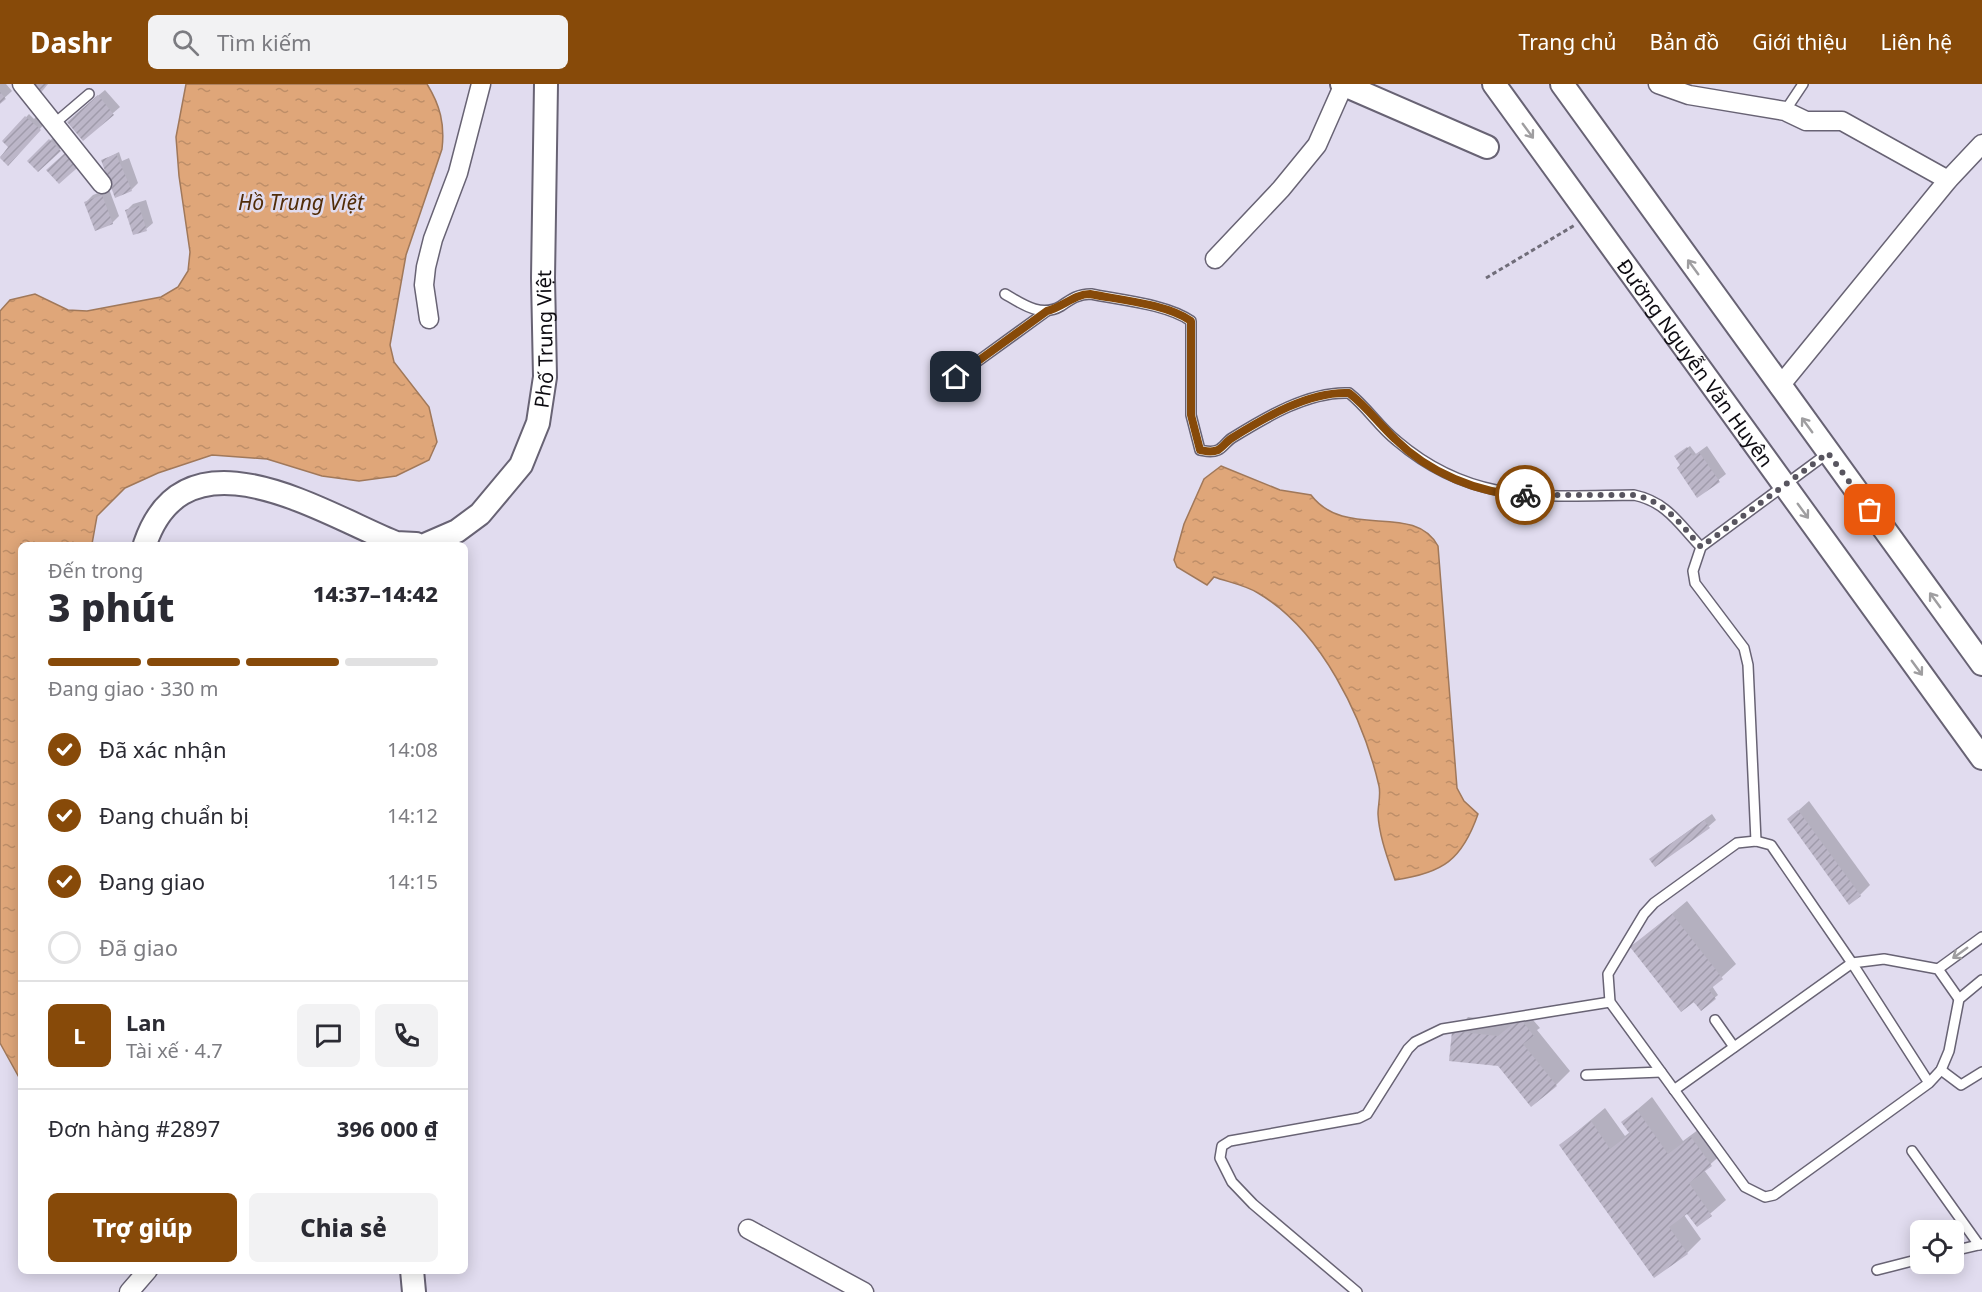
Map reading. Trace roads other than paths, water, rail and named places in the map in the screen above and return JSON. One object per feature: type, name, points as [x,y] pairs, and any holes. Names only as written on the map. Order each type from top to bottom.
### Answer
[{"type":"street","points":[[22,84],[102,184]]},
{"type":"street","points":[[429,319],[424,285],[426,267],[433,239],[458,173],[481,84]]},
{"type":"street","name":"Phố Trung Việt","points":[[432,542],[457,531],[480,514],[521,465],[538,423],[545,377],[543,278],[546,84]]},
{"type":"street","points":[[1215,259],[1281,189],[1317,145],[1344,84],[1487,147]]},
{"type":"street","name":"Đường Nguyễn Văn Huyên","points":[[1494,84],[1982,758]]},
{"type":"street","points":[[1562,84],[1779,387],[1982,664]]},
{"type":"street","points":[[1658,84],[1689,95],[1785,111],[1806,121],[1842,121],[1948,180]]},
{"type":"street","points":[[1779,387],[1948,180],[1982,144]]},
{"type":"street","points":[[146,542],[151,528],[166,507],[182,493],[206,485],[237,483],[282,492],[394,542]]},
{"type":"street","points":[[748,1228],[864,1292]]},
{"type":"street","points":[[129,1292],[145,1274]]},
{"type":"street","points":[[412,1274],[414,1292]]},
{"type":"lane","points":[[1785,111],[1803,84]]},
{"type":"lane","points":[[55,123],[89,94]]},
{"type":"lane","points":[[1005,294],[1031,309],[1047,311]]},
{"type":"lane","points":[[956,377],[1047,311],[1057,308],[1079,294],[1090,294],[1166,311],[1182,315],[1191,321],[1191,415],[1200,450],[1209,452],[1218,450],[1229,440],[1276,413],[1331,392],[1349,393],[1396,441],[1440,472],[1473,486],[1510,494],[1634,495],[1652,499],[1663,506],[1701,547]]},
{"type":"lane","points":[[1756,841],[1748,664],[1744,648],[1695,583],[1693,571],[1701,547],[1828,453]]},
{"type":"lane","points":[[1929,1083],[1852,963],[1771,845],[1756,841],[1737,843],[1668,891],[1644,914],[1608,974],[1610,1002],[1745,1188],[1765,1197],[1774,1195],[1929,1083],[1941,1070],[1953,1036],[1959,999],[1982,980]]},
{"type":"lane","points":[[1938,969],[1982,937]]},
{"type":"lane","points":[[1674,1090],[1852,963],[1884,959],[1938,969],[1959,999]]},
{"type":"lane","points":[[1357,1292],[1252,1204],[1232,1182],[1220,1158],[1222,1146],[1230,1141],[1359,1119],[1367,1114],[1408,1049],[1415,1042],[1442,1029],[1610,1002]]},
{"type":"lane","points":[[1715,1020],[1734,1047]]},
{"type":"lane","points":[[1941,1070],[1961,1084],[1982,1072]]},
{"type":"lane","points":[[1586,1075],[1661,1072]]},
{"type":"lane","points":[[1912,1151],[1980,1245],[1964,1249]]},
{"type":"lane","points":[[1876,1270],[1910,1262]]},
{"type":"water","name":"Hồ Trung Việt","points":[[186,84],[427,84],[440,115],[443,131],[442,149],[406,255],[390,345],[394,362],[429,407],[437,442],[429,460],[396,476],[359,481],[322,476],[267,459],[212,455],[158,473],[125,488],[97,516],[92,542],[18,542],[18,1076],[0,1043],[0,311],[10,300],[35,294],[68,310],[87,311],[161,297],[178,287],[188,271],[190,252],[176,137]]},
{"type":"water","points":[[1221,466],[1280,490],[1311,495],[1325,509],[1342,516],[1413,526],[1427,533],[1438,546],[1457,788],[1464,801],[1478,814],[1465,843],[1448,862],[1438,868],[1395,880],[1380,831],[1379,786],[1362,732],[1336,678],[1320,652],[1301,629],[1281,609],[1253,590],[1214,577],[1207,585],[1177,567],[1174,560],[1184,524],[1204,479]]}]
